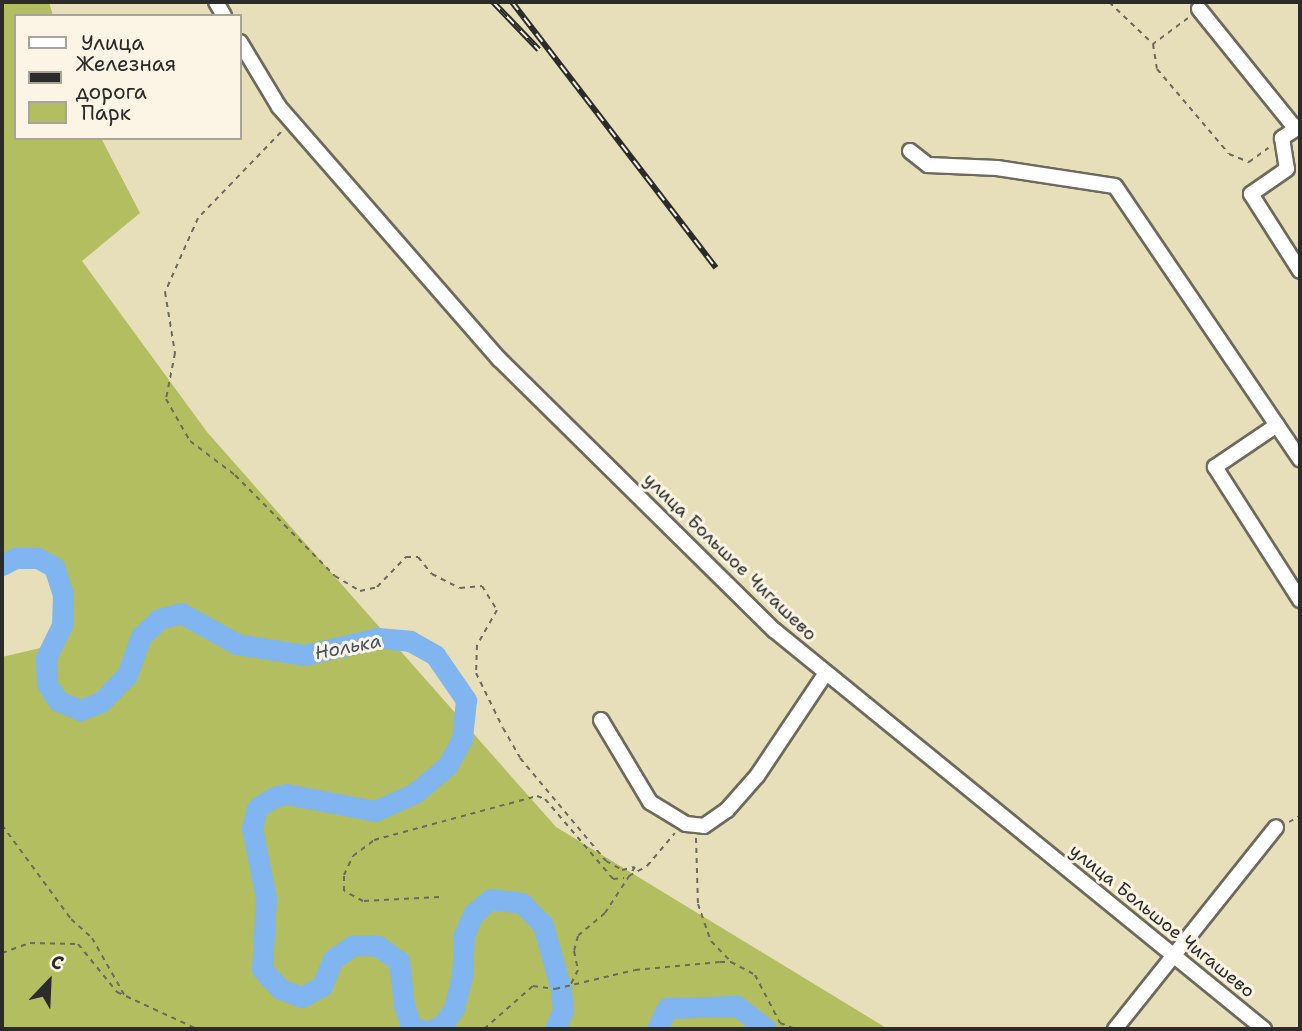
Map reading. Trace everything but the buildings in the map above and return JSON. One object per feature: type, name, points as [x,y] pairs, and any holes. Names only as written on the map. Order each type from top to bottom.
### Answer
[{"type":"street","points":[[1199,9],[1298,127],[1283,138],[1287,169],[1251,194],[1300,271]]},
{"type":"street","name":"улица Большое Чигашево","points":[[242,46],[292,122],[499,359],[774,630],[1264,1029]]},
{"type":"street","points":[[911,151],[928,165],[997,168],[1115,186],[1300,459]]},
{"type":"street","points":[[1277,425],[1214,467],[1300,600]]},
{"type":"street","points":[[601,720],[650,802],[696,827],[727,810],[757,776],[826,673]]},
{"type":"street","points":[[1115,1029],[1276,827]]},
{"type":"path","points":[[1109,2],[1153,44],[1157,69],[1229,154],[1249,162],[1283,138]]},
{"type":"path","points":[[1153,44],[1199,9]]},
{"type":"path","points":[[292,122],[231,178],[193,228],[164,292],[175,353],[166,399],[190,441],[235,475],[343,581],[360,591],[377,587],[406,557],[418,557],[432,574],[460,589],[482,586],[497,610],[477,645],[476,673],[503,728],[520,758],[606,861],[622,870],[635,867],[605,913],[578,936],[574,951],[578,970],[571,984]]},
{"type":"path","points":[[439,897],[363,901],[344,891],[344,875],[353,856],[374,840],[537,796],[545,799],[613,879],[626,878],[646,866],[677,831],[696,827],[698,904],[712,941],[731,962],[755,975],[780,1023],[796,1029]]},
{"type":"path","points":[[2,825],[71,919],[92,938],[125,996]]},
{"type":"path","points":[[2,953],[30,943],[78,944],[125,996],[197,1029]]},
{"type":"path","points":[[484,1029],[533,986],[555,989],[635,970],[731,962]]},
{"type":"green space","points":[[2,2],[49,2],[52,14],[14,14],[14,140],[102,140],[140,213],[82,261],[207,432],[556,827],[888,1029],[2,1029],[2,657],[53,645],[62,625],[63,595],[54,567],[38,558],[15,558],[2,565]]},
{"type":"waterway","name":"Нолька","points":[[2,565],[15,558],[38,558],[54,567],[63,595],[62,625],[46,658],[47,684],[58,701],[80,710],[101,702],[127,675],[141,636],[159,619],[181,613],[237,644],[305,655],[378,638],[410,641],[435,655],[466,700],[462,739],[447,766],[415,793],[375,811],[287,794],[274,797],[257,808],[252,828],[266,898],[262,969],[280,989],[302,997],[322,986],[333,959],[354,945],[378,946],[399,961],[404,1005],[411,1027],[420,1029]]},
{"type":"waterway","name":"Нолька","points":[[433,1029],[442,1026],[454,1008],[462,976],[464,935],[473,914],[490,899],[522,903],[543,925],[560,986]]},
{"type":"waterway","name":"Нолька","points":[[555,1029],[563,1010],[561,990]]},
{"type":"waterway","name":"Нолька","points":[[657,1029],[667,1008],[737,1006],[766,1029]]},
{"type":"railway","points":[[493,2],[539,50]]},
{"type":"railway","points":[[512,2],[716,268]]}]
